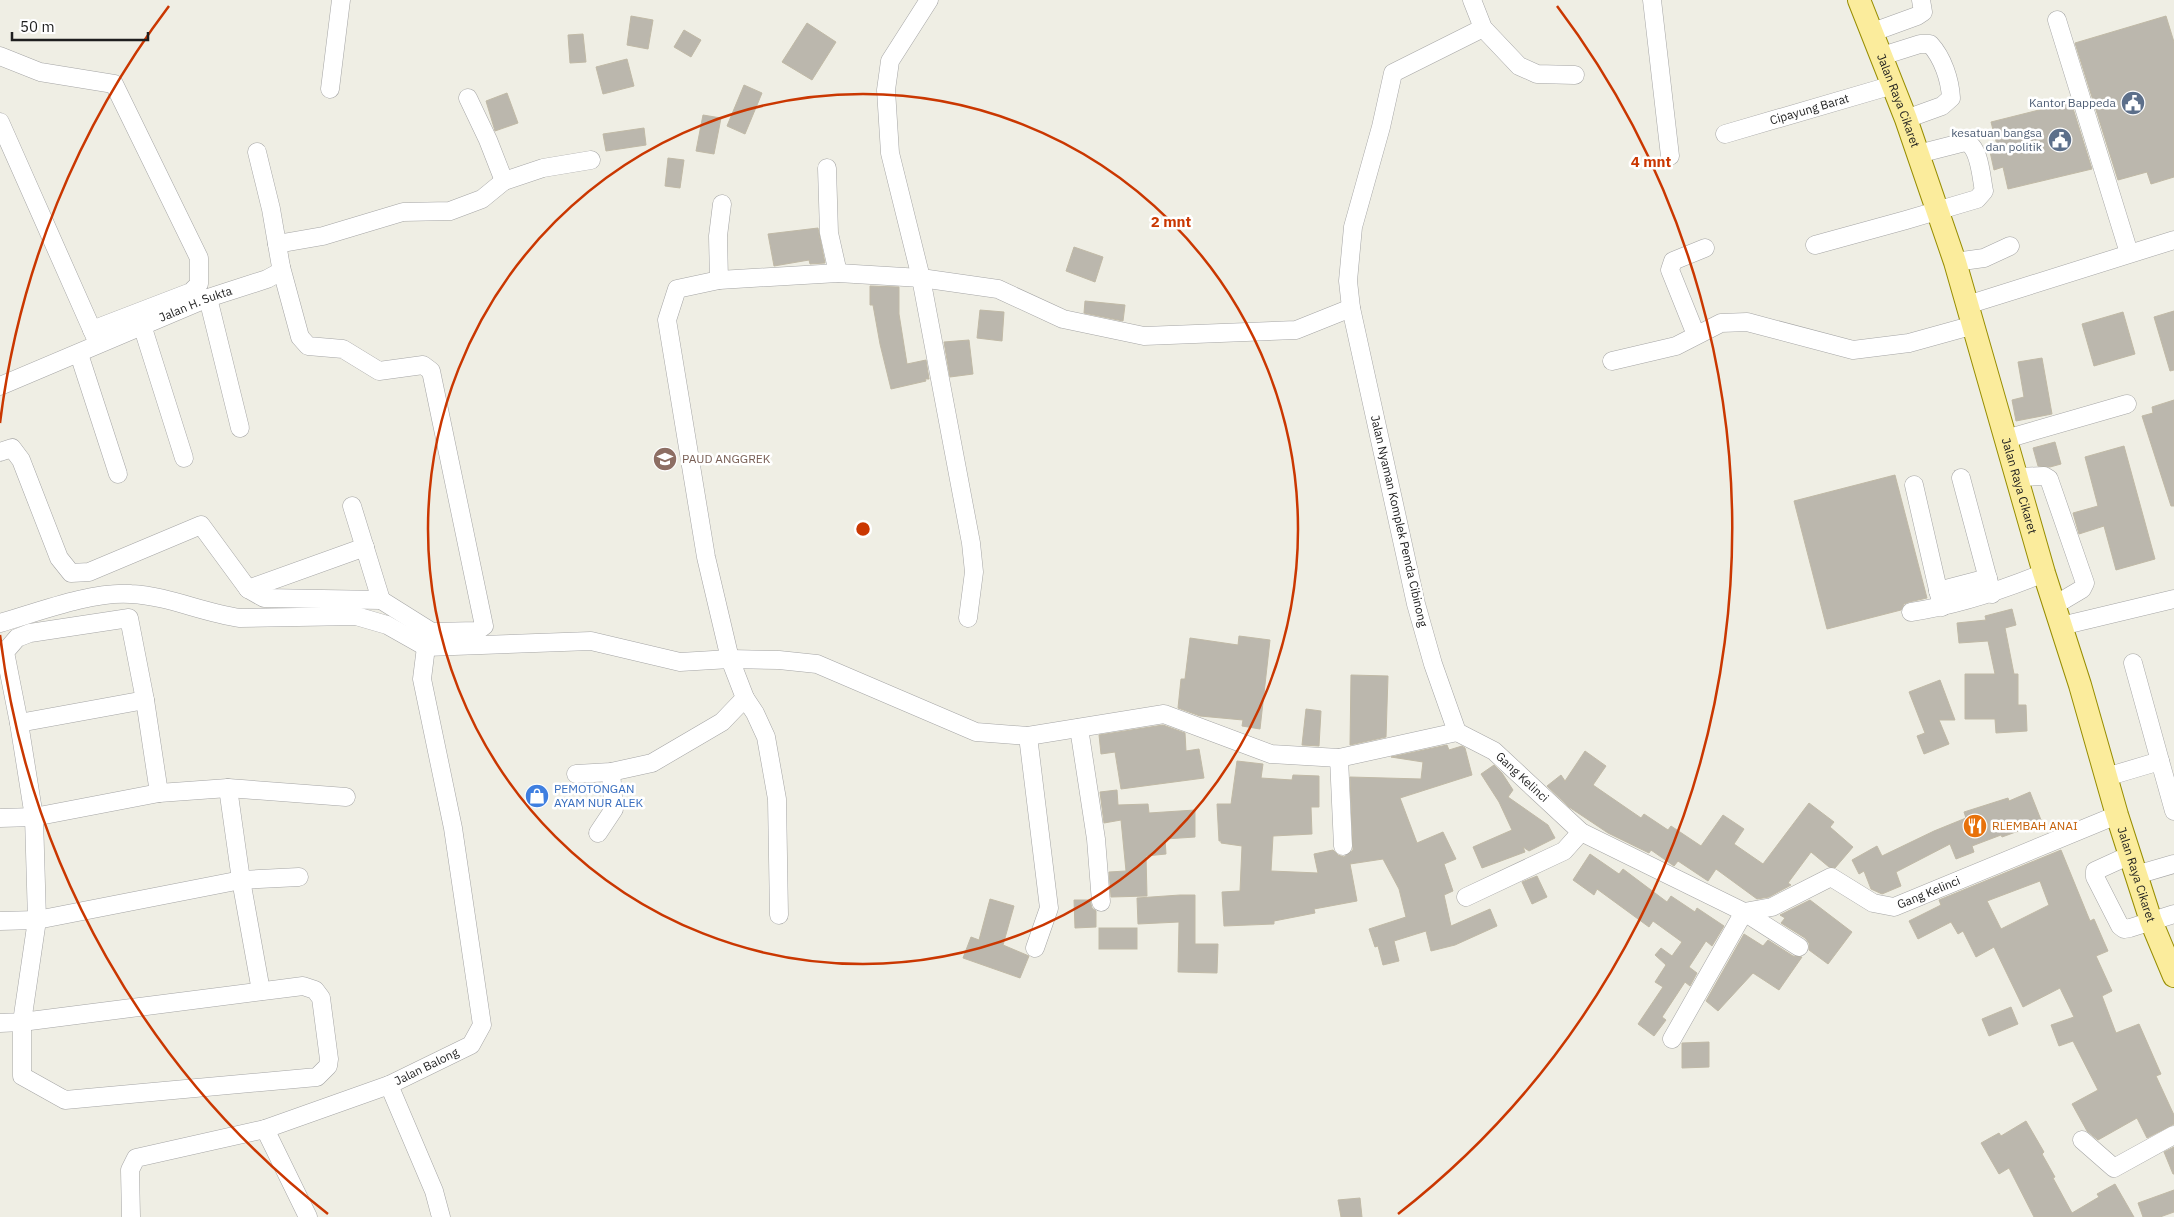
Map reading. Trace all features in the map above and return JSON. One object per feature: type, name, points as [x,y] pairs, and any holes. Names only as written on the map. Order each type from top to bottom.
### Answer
[{"type":"main road","name":"Jalan Raya Cikaret","points":[[1860,0],[1906,119],[1955,262],[2044,574],[2058,615],[2117,815],[2151,921],[2174,976]]},
{"type":"street","points":[[330,89],[341,0]]},
{"type":"street","points":[[929,0],[890,61],[886,90],[890,153],[921,278],[971,543],[974,572],[968,618]]},
{"type":"street","points":[[1472,0],[1483,28],[1519,66],[1538,74],[1575,75]]},
{"type":"street","points":[[1652,0],[1670,156]]},
{"type":"street","points":[[1872,32],[1917,16],[1923,12],[1920,0]]},
{"type":"street","points":[[2057,20],[2129,253]]},
{"type":"street","name":"Jalan Nyaman Komplek Pemda Cibinong","points":[[1457,732],[1432,664],[1416,604],[1351,308],[1348,281],[1353,227],[1394,73],[1483,28]]},
{"type":"street","points":[[1882,56],[1920,44],[1930,44],[1938,53],[1950,87],[1951,98],[1942,106],[1906,119]]},
{"type":"street","points":[[0,56],[40,72],[114,84],[199,258],[200,284],[191,292],[95,337],[0,122]]},
{"type":"street","name":"Cipayung Barat","points":[[1725,134],[1892,84]]},
{"type":"street","points":[[468,98],[488,140],[504,181]]},
{"type":"street","points":[[1815,245],[1977,199],[1984,190],[1975,150],[1970,144],[1966,142],[1918,154]]},
{"type":"street","points":[[0,452],[12,448],[21,460],[60,558],[71,573],[89,572],[200,525],[248,589],[264,598],[381,600],[432,632],[476,631],[484,626],[430,372],[423,365],[379,371],[343,349],[308,346],[303,343],[281,267],[271,209],[257,152]]},
{"type":"street","points":[[277,244],[323,236],[403,212],[450,211],[482,199],[504,181],[543,168],[591,160]]},
{"type":"street","points":[[827,168],[830,233],[838,273]]},
{"type":"street","points":[[719,280],[718,236],[722,204]]},
{"type":"street","points":[[1612,361],[1676,346],[1696,334],[1721,323],[1747,322],[1853,350],[1909,343],[1970,315],[2129,253],[2174,240]]},
{"type":"street","points":[[1955,262],[1984,258],[2010,246]]},
{"type":"street","points":[[1696,334],[1670,270],[1670,265],[1673,261],[1704,248]]},
{"type":"street","name":"Jalan H. Sukta","points":[[0,386],[79,354],[95,337],[142,325],[208,298],[267,279],[278,273],[281,267]]},
{"type":"street","points":[[778,915],[777,800],[766,737],[755,713],[745,698],[730,659],[706,557],[667,320],[677,289],[719,280],[838,273],[921,278],[998,289],[1063,320],[1144,336],[1296,330],[1351,308]]},
{"type":"street","points":[[208,298],[240,428]]},
{"type":"street","points":[[142,325],[184,458]]},
{"type":"street","points":[[79,354],[118,474]]},
{"type":"street","points":[[2006,439],[2126,404]]},
{"type":"street","points":[[2017,477],[2044,476],[2049,479],[2086,583],[2058,615]]},
{"type":"street","points":[[1961,478],[1990,586]]},
{"type":"street","points":[[1914,485],[1940,599]]},
{"type":"street","points":[[352,506],[381,600]]},
{"type":"street","points":[[248,589],[365,547]]},
{"type":"street","points":[[1910,612],[1940,599],[2044,574]]},
{"type":"street","points":[[0,623],[108,594],[130,593],[152,596],[240,618],[356,616],[387,625],[426,647],[591,641],[680,662],[730,659],[779,660],[817,664],[976,732],[1028,736],[1164,714],[1271,754],[1339,758],[1457,732]]},
{"type":"street","points":[[2058,615],[2174,600]]},
{"type":"street","points":[[0,1023],[22,1022],[303,986],[315,990],[321,998],[329,1059],[324,1072],[317,1077],[65,1100],[22,1076],[22,1022],[37,920],[34,817],[5,652],[17,638],[30,633],[129,618],[145,700],[159,793]]},
{"type":"street","name":"Jalan Balong","points":[[131,1217],[130,1170],[136,1158],[265,1129],[389,1085],[471,1045],[482,1025],[453,828],[422,679],[426,647]]},
{"type":"street","points":[[2133,663],[2174,811]]},
{"type":"street","points":[[576,774],[611,772],[652,764],[722,722],[745,698]]},
{"type":"street","points":[[19,724],[145,700]]},
{"type":"street","points":[[1078,728],[1096,839],[1101,902]]},
{"type":"street","name":"Gang Kelinci","points":[[1457,732],[1494,751],[1581,832],[1744,912],[1799,947]]},
{"type":"street","points":[[1028,736],[1049,908],[1035,948]]},
{"type":"street","points":[[1339,758],[1343,846]]},
{"type":"street","points":[[2106,777],[2160,761]]},
{"type":"street","points":[[598,833],[614,809],[611,772]]},
{"type":"street","points":[[228,788],[260,991]]},
{"type":"street","points":[[0,818],[34,817],[159,793],[228,788],[346,797]]},
{"type":"street","name":"Gang Kelinci","points":[[1744,912],[1772,907],[1831,877],[1873,903],[1894,906],[2117,815]]},
{"type":"street","points":[[1466,897],[1564,851],[1581,832]]},
{"type":"street","points":[[2174,864],[2100,867],[2095,871],[2095,877],[2120,926],[2124,929],[2174,914]]},
{"type":"street","points":[[0,921],[37,920],[241,880],[299,878]]},
{"type":"street","points":[[1672,1039],[1744,912]]},
{"type":"street","points":[[389,1085],[434,1191],[441,1217]]},
{"type":"street","points":[[265,1129],[308,1217]]},
{"type":"street","points":[[2082,1140],[2114,1168],[2174,1135]]},
{"type":"building","points":[[631,16],[653,20],[648,49],[627,45]]},
{"type":"building","name":"Kantor Bappeda","points":[[2166,16],[2174,42],[2174,177],[2151,184],[2147,172],[2118,180],[2075,43]]},
{"type":"building","points":[[807,23],[836,42],[812,80],[782,62]]},
{"type":"building","points":[[684,30],[701,40],[691,57],[674,47]]},
{"type":"building","points":[[583,34],[586,62],[570,63],[568,35]]},
{"type":"building","points":[[627,59],[634,86],[603,94],[596,67]]},
{"type":"building","points":[[744,85],[762,93],[745,134],[727,126]]},
{"type":"building","points":[[507,93],[518,123],[495,131],[486,101]]},
{"type":"building","points":[[2071,102],[2092,169],[2008,189],[2003,167],[1994,170],[1989,147],[1997,145],[1991,122]]},
{"type":"building","points":[[703,115],[721,118],[714,154],[696,151]]},
{"type":"building","points":[[644,128],[646,145],[606,151],[603,134]]},
{"type":"building","points":[[668,158],[684,160],[680,188],[665,186]]},
{"type":"building","points":[[818,228],[825,263],[810,264],[809,260],[774,266],[768,234]]},
{"type":"building","points":[[1074,247],[1103,257],[1095,282],[1066,271]]},
{"type":"building","points":[[870,286],[899,287],[899,314],[907,364],[926,360],[929,379],[925,379],[926,381],[891,389],[873,305],[870,305]]},
{"type":"building","points":[[1085,301],[1125,305],[1123,321],[1084,313]]},
{"type":"building","points":[[980,310],[1004,312],[1002,341],[977,338]]},
{"type":"building","points":[[2174,311],[2174,370],[2170,371],[2154,317]]},
{"type":"building","points":[[2123,312],[2135,354],[2094,366],[2082,324]]},
{"type":"building","points":[[969,340],[973,374],[950,377],[944,342]]},
{"type":"building","points":[[2042,358],[2052,414],[2016,421],[2012,400],[2024,397],[2018,362]]},
{"type":"building","points":[[2174,400],[2174,506],[2171,506],[2142,416],[2153,413],[2152,407]]},
{"type":"building","points":[[2055,442],[2061,464],[2050,467],[2038,466],[2033,448]]},
{"type":"building","points":[[2124,446],[2155,559],[2116,570],[2104,526],[2079,534],[2073,513],[2098,506],[2085,457]]},
{"type":"building","points":[[1895,475],[1927,598],[1904,604],[1901,610],[1827,629],[1794,501]]},
{"type":"building","points":[[2012,609],[2016,625],[2005,628],[2014,674],[2018,674],[2018,705],[2026,705],[2027,731],[1996,733],[1995,719],[1965,719],[1965,674],[1995,674],[1988,641],[1959,643],[1957,623],[1986,620],[1985,616]]},
{"type":"building","points":[[1239,636],[1270,640],[1260,729],[1242,726],[1243,720],[1200,716],[1178,708],[1181,679],[1185,679],[1190,638],[1238,645]]},
{"type":"building","points":[[1351,675],[1388,676],[1386,737],[1350,745]]},
{"type":"building","points":[[1940,680],[1955,720],[1939,720],[1949,744],[1924,754],[1917,736],[1925,733],[1909,692]]},
{"type":"building","points":[[1306,709],[1321,711],[1319,746],[1302,745]]},
{"type":"building","points":[[1163,725],[1185,733],[1186,751],[1199,749],[1204,778],[1121,789],[1115,752],[1101,754],[1099,735]]},
{"type":"building","points":[[1447,745],[1449,750],[1462,746],[1465,748],[1472,775],[1400,798],[1417,843],[1443,832],[1456,859],[1444,864],[1453,891],[1444,895],[1451,926],[1490,909],[1497,926],[1455,945],[1431,951],[1426,931],[1394,941],[1399,961],[1383,965],[1378,946],[1375,947],[1369,929],[1406,917],[1399,889],[1383,859],[1350,864],[1357,901],[1314,909],[1315,913],[1274,921],[1274,924],[1224,926],[1222,892],[1240,891],[1242,846],[1221,843],[1219,841],[1217,804],[1231,804],[1237,761],[1263,764],[1261,778],[1292,780],[1293,775],[1319,776],[1319,807],[1311,807],[1312,834],[1273,836],[1271,871],[1318,873],[1314,854],[1333,850],[1338,855],[1344,857],[1353,850],[1350,777],[1421,779],[1423,762],[1391,757]]},
{"type":"building","points":[[1585,751],[1606,766],[1593,785],[1641,818],[1644,814],[1668,830],[1671,826],[1701,846],[1723,815],[1744,829],[1734,844],[1763,864],[1809,803],[1834,822],[1830,827],[1853,847],[1835,868],[1829,867],[1811,852],[1788,883],[1791,885],[1769,897],[1757,899],[1716,869],[1708,881],[1678,861],[1674,866],[1651,850],[1649,853],[1608,833],[1569,807],[1547,786],[1561,775],[1565,781]]},
{"type":"building","points":[[1494,765],[1502,773],[1513,790],[1508,797],[1548,825],[1555,838],[1529,851],[1523,847],[1525,852],[1482,868],[1473,847],[1512,830],[1499,802],[1481,774]]},
{"type":"building","points":[[1117,790],[1118,805],[1148,804],[1149,813],[1195,810],[1195,837],[1165,839],[1166,854],[1146,856],[1147,896],[1111,897],[1109,872],[1126,871],[1121,820],[1104,823],[1100,792]]},
{"type":"building","points":[[2030,792],[2043,825],[2025,832],[2024,829],[2002,837],[2001,835],[1972,846],[1974,852],[1956,859],[1950,844],[1896,872],[1901,886],[1882,894],[1871,889],[1864,871],[1859,874],[1852,860],[1877,846],[1882,856],[1966,818],[1964,812],[2008,798],[2009,801]]},
{"type":"building","points":[[2061,850],[2090,921],[2094,919],[2108,951],[2096,956],[2112,991],[2102,996],[2116,1033],[2139,1024],[2161,1074],[2156,1076],[2174,1115],[2174,1124],[2147,1138],[2137,1118],[2098,1140],[2087,1131],[2072,1104],[2098,1090],[2073,1041],[2059,1046],[2051,1025],[2074,1017],[2060,988],[2023,1007],[1994,947],[1976,957],[1963,931],[1958,934],[1951,922],[1918,939],[1909,921],[1941,905],[1939,900]],"holes":[[[2040,881],[2049,905],[2001,929],[1987,901]]]},
{"type":"building","points":[[1590,854],[1619,874],[1623,869],[1667,902],[1671,896],[1695,912],[1697,908],[1724,926],[1712,946],[1706,941],[1689,967],[1697,973],[1690,986],[1685,982],[1662,1017],[1666,1020],[1654,1036],[1638,1024],[1663,987],[1655,982],[1666,965],[1655,955],[1661,948],[1672,956],[1682,942],[1653,921],[1649,927],[1597,889],[1594,895],[1573,880]]},
{"type":"building","points":[[1537,876],[1547,897],[1532,904],[1522,882]]},
{"type":"building","points":[[1195,895],[1195,944],[1218,944],[1217,973],[1178,972],[1179,922],[1138,924],[1137,898]]},
{"type":"building","points":[[990,899],[1014,906],[1003,945],[1029,956],[1020,978],[963,958],[971,937],[979,940]]},
{"type":"building","points":[[1074,900],[1090,900],[1092,908],[1096,911],[1096,927],[1075,928]]},
{"type":"building","points":[[1810,900],[1852,932],[1828,964],[1809,950],[1809,943],[1805,938],[1781,923],[1785,918],[1780,915]]},
{"type":"building","points":[[1099,928],[1137,928],[1137,949],[1099,949]]},
{"type":"building","points":[[1744,934],[1763,946],[1768,940],[1793,956],[1802,957],[1779,990],[1753,973],[1718,1011],[1706,1001]]},
{"type":"building","points":[[2011,1007],[2018,1024],[1989,1036],[1982,1019]]},
{"type":"building","points":[[1709,1042],[1709,1067],[1682,1068],[1682,1043]]},
{"type":"building","points":[[2026,1121],[2044,1152],[2042,1154],[2055,1177],[2053,1178],[2072,1213],[2099,1197],[2097,1194],[2115,1184],[2134,1217],[2034,1217],[2009,1168],[1999,1174],[1981,1143],[1999,1133],[2001,1136]]},
{"type":"building","points":[[2174,1147],[2174,1174],[2173,1174],[2164,1152]]},
{"type":"building","points":[[2174,1190],[2174,1212],[2160,1217],[2143,1217],[2138,1203]]},
{"type":"building","points":[[1360,1198],[1362,1217],[1341,1217],[1338,1200]]},
{"type":"place","name":"Kantor Bappeda","points":[[2133,103]]},
{"type":"place","name":"kesatuan bangsa dan politik","points":[[2060,140]]},
{"type":"place","name":"PAUD ANGGREK","points":[[665,459]]},
{"type":"place","name":"PEMOTONGAN AYAM NUR ALEK","points":[[537,796]]},
{"type":"place","name":"RLEMBAH ANAI","points":[[1975,826]]}]
